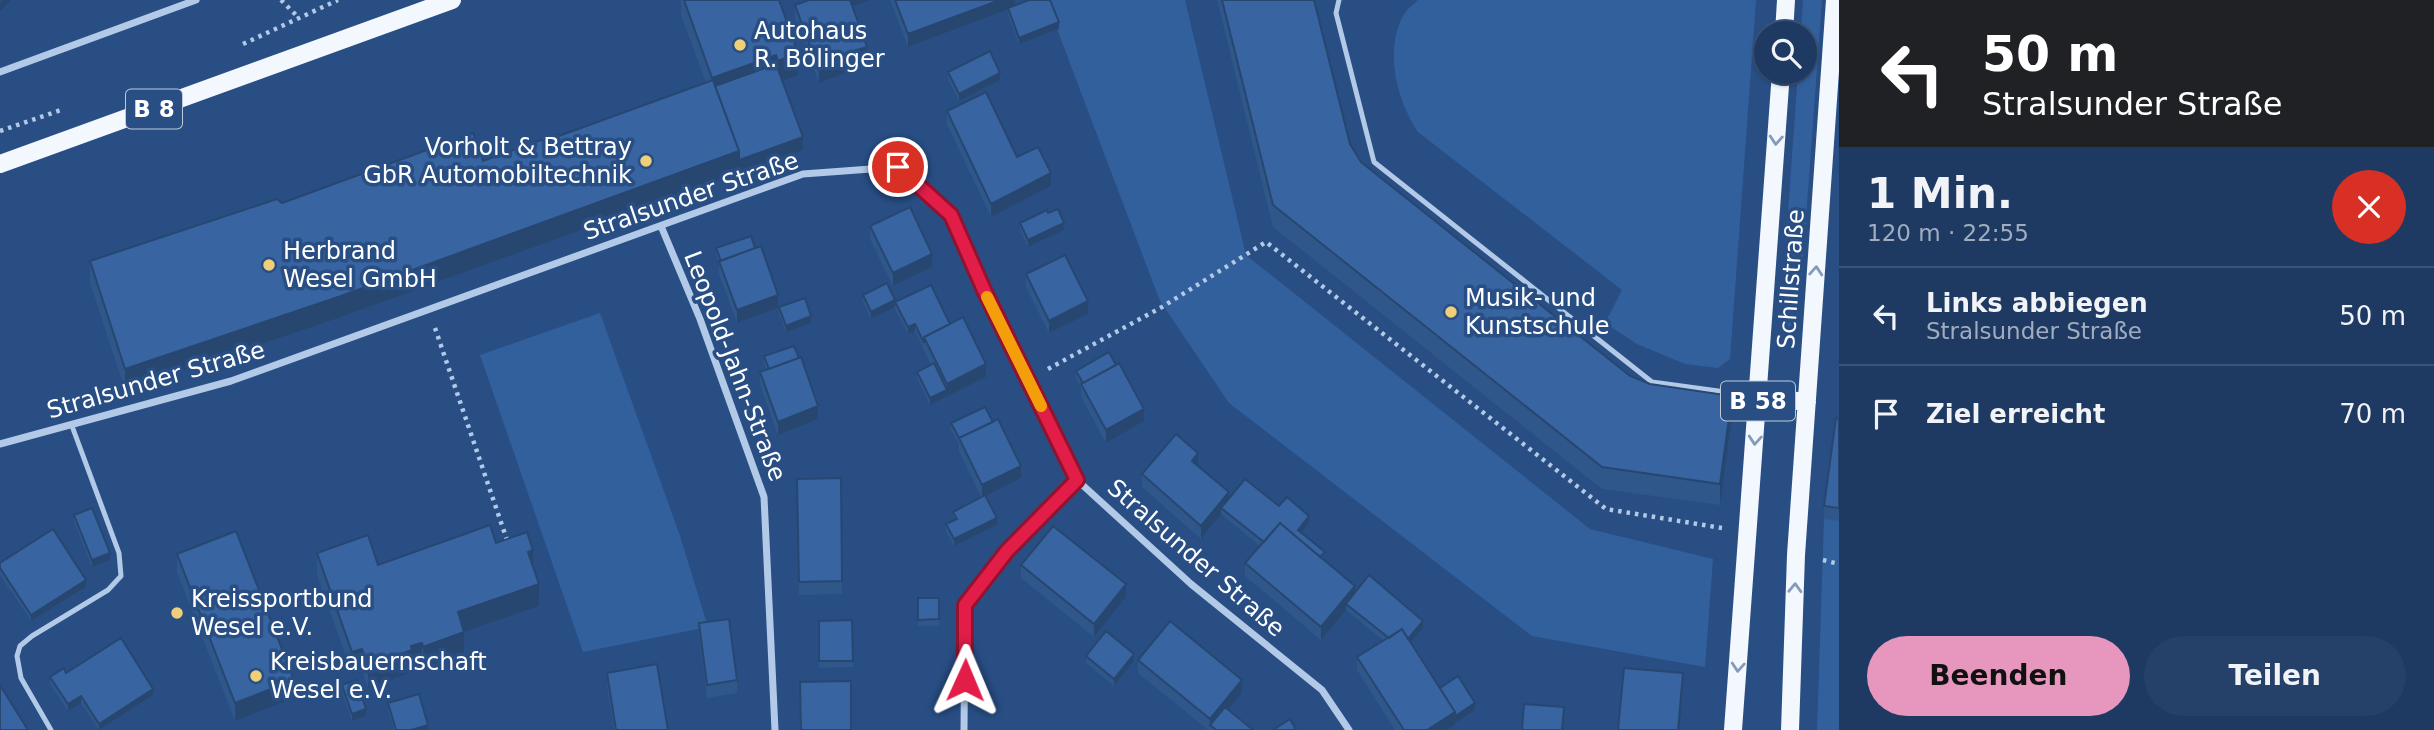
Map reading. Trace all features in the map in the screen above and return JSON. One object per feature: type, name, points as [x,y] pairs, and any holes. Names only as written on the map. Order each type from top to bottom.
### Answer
[{"type":"main road","name":"B 8","points":[[0,164],[452,0]]},
{"type":"main road","points":[[1785,21],[1786,0]]},
{"type":"main road","name":"Schillstraße","points":[[1790,730],[1796,555],[1835,0]]},
{"type":"main road","name":"Schillstraße","points":[[1733,730],[1780,84]]},
{"type":"main road","points":[[1758,397],[1807,402]]},
{"type":"street","points":[[0,72],[196,0]]},
{"type":"street","name":"Stralsunder Straße","points":[[0,444],[231,381],[803,174],[898,167],[951,215],[984,290],[1077,480],[1191,584],[1322,690],[1349,730]]},
{"type":"street","name":"Leopold-Jahn-Straße","points":[[661,226],[700,319],[764,497],[775,730]]},
{"type":"street","points":[[964,730],[965,605]]},
{"type":"lane","points":[[1339,0],[1336,13],[1374,162],[1651,382],[1758,397]]},
{"type":"lane","points":[[51,730],[22,678],[17,656],[20,646],[108,590],[121,576],[119,554],[72,426]]},
{"type":"lane","points":[[965,605],[1007,551],[1077,480]]},
{"type":"path","points":[[281,0],[298,17]]},
{"type":"path","points":[[242,44],[338,0]]},
{"type":"path","points":[[0,131],[64,109]]},
{"type":"path","points":[[1028,379],[1162,307],[1266,242],[1606,509],[1748,532]]},
{"type":"path","points":[[429,310],[507,540]]},
{"type":"shaded area","points":[[1046,0],[1185,0],[1246,255],[1590,529],[1713,559],[1705,667],[1532,636],[1229,403],[1160,301]]},
{"type":"shaded area","points":[[1418,0],[1756,0],[1730,359],[1718,368],[1685,364],[1637,344],[1605,323],[1622,290],[1418,132],[1399,91],[1394,60],[1397,30],[1404,14]]},
{"type":"shaded area","points":[[1803,0],[1822,0],[1817,68],[1817,21],[1802,21]]},
{"type":"shaded area","points":[[1797,84],[1816,84],[1798,327],[1780,325]]},
{"type":"shaded area","points":[[600,313],[680,536],[708,627],[583,652],[480,355]]},
{"type":"shaded area","points":[[1839,417],[1839,730],[1817,730],[1824,519]]},
{"type":"building","name":"Autohaus R. Bölinger","points":[[684,0],[779,0],[798,53],[778,61],[776,55],[712,78]]},
{"type":"building","points":[[809,0],[850,0],[867,47],[854,51],[856,56],[819,70],[795,5]]},
{"type":"building","points":[[895,0],[1000,0],[908,34]]},
{"type":"building","points":[[1029,0],[1050,0],[1059,22],[1019,38],[1008,8]]},
{"type":"building","name":"Musik- und Kunstschule","points":[[1222,0],[1314,0],[1350,144],[1361,162],[1630,376],[1650,384],[1732,396],[1720,484],[1602,467],[1273,205]]},
{"type":"building","points":[[990,51],[1000,73],[959,94],[948,72]]},
{"type":"building","points":[[776,64],[803,137],[739,160],[739,151],[715,86]]},
{"type":"building","points":[[713,80],[739,151],[341,296],[125,369],[90,261],[277,199],[282,203],[473,133],[483,161]]},
{"type":"building","points":[[986,92],[1017,157],[1038,147],[1051,173],[991,204],[947,111]]},
{"type":"building","points":[[910,207],[932,254],[893,273],[870,226]]},
{"type":"building","points":[[1058,209],[1064,223],[1028,240],[1020,223],[1047,210],[1048,213]]},
{"type":"building","points":[[751,236],[755,248],[721,261],[716,248]]},
{"type":"building","points":[[761,246],[778,295],[737,310],[719,261]]},
{"type":"building","points":[[1065,255],[1088,301],[1049,321],[1026,274]]},
{"type":"building","points":[[887,283],[895,300],[871,312],[863,295]]},
{"type":"building","points":[[931,285],[950,324],[924,337],[924,343],[915,324],[908,327],[895,302]]},
{"type":"building","points":[[805,298],[811,316],[786,326],[779,307]]},
{"type":"building","points":[[963,317],[986,364],[947,384],[924,337]]},
{"type":"building","points":[[794,346],[799,358],[769,369],[764,356]]},
{"type":"building","points":[[1109,352],[1116,365],[1083,383],[1076,371]]},
{"type":"building","points":[[801,357],[818,406],[778,422],[760,372]]},
{"type":"building","points":[[934,363],[947,390],[930,398],[917,372]]},
{"type":"building","points":[[1119,363],[1144,409],[1106,430],[1081,384]]},
{"type":"building","points":[[985,407],[993,422],[959,438],[951,423]]},
{"type":"building","points":[[1836,418],[1839,419],[1839,508],[1824,506]]},
{"type":"building","points":[[998,419],[1021,466],[982,485],[959,438]]},
{"type":"building","points":[[1176,434],[1198,453],[1192,461],[1229,492],[1201,526],[1142,474]]},
{"type":"building","points":[[841,478],[842,581],[799,582],[797,479]]},
{"type":"building","points":[[1245,479],[1279,506],[1287,497],[1309,516],[1298,530],[1325,552],[1320,557],[1280,523],[1264,542],[1221,508]]},
{"type":"building","points":[[985,495],[997,518],[954,539],[946,524],[957,519],[953,512]]},
{"type":"building","points":[[92,508],[110,553],[92,560],[74,515]]},
{"type":"building","points":[[1280,523],[1355,586],[1321,627],[1245,563]]},
{"type":"building","points":[[490,525],[496,543],[527,532],[533,550],[528,552],[539,584],[458,612],[464,632],[423,647],[422,643],[411,646],[412,650],[368,666],[362,649],[352,652],[317,553],[368,535],[378,565]]},
{"type":"building","points":[[1053,526],[1126,584],[1094,624],[1021,565]]},
{"type":"building","points":[[53,529],[86,580],[31,615],[0,568],[0,563]]},
{"type":"building","points":[[236,531],[294,680],[235,703],[177,554]]},
{"type":"building","points":[[1369,575],[1423,621],[1408,639],[1402,629],[1389,638],[1346,604]]},
{"type":"building","points":[[918,598],[939,598],[939,619],[918,620]]},
{"type":"building","points":[[729,619],[737,680],[707,685],[699,623]]},
{"type":"building","points":[[852,620],[853,661],[819,661],[819,621]]},
{"type":"building","points":[[1170,621],[1242,680],[1210,719],[1138,660]]},
{"type":"building","points":[[1402,629],[1455,712],[1427,730],[1404,730],[1357,657]]},
{"type":"building","points":[[1106,631],[1134,654],[1114,679],[1086,656]]},
{"type":"building","points":[[121,638],[153,689],[99,724],[81,696],[68,704],[50,677],[64,668],[66,673]]},
{"type":"building","points":[[657,664],[668,730],[616,730],[607,673]]},
{"type":"building","points":[[1624,668],[1683,673],[1678,730],[1618,730]]},
{"type":"building","points":[[1458,676],[1475,703],[1455,716],[1440,688]]},
{"type":"building","points":[[356,680],[366,709],[352,714],[342,685]]},
{"type":"building","points":[[851,681],[851,730],[801,730],[800,682]]},
{"type":"building","points":[[0,685],[28,730],[0,730]]},
{"type":"building","points":[[419,694],[428,725],[411,730],[396,730],[388,703]]},
{"type":"building","points":[[1524,704],[1564,707],[1562,730],[1522,730]]},
{"type":"building","points":[[1225,707],[1253,730],[1216,730],[1210,725]]},
{"type":"building","points":[[1290,719],[1296,730],[1273,730]]},
{"type":"slow traffic","points":[[987,297],[1041,406]]},
{"type":"place","name":"Autohaus R. Bölinger","points":[[740,45]]},
{"type":"place","name":"Vorholt & Bettray GbR Automobiltechnik","points":[[646,161]]},
{"type":"place","name":"Herbrand Wesel GmbH","points":[[269,265]]},
{"type":"place","name":"Musik- und Kunstschule","points":[[1451,312]]},
{"type":"place","name":"Kreissportbund Wesel e.V.","points":[[177,613]]},
{"type":"place","name":"Kreisbauernschaft Wesel e.V.","points":[[256,676]]},
{"type":"route","points":[[898,167],[951,215],[984,290],[1077,480],[1007,551],[965,605],[965,680]]}]
